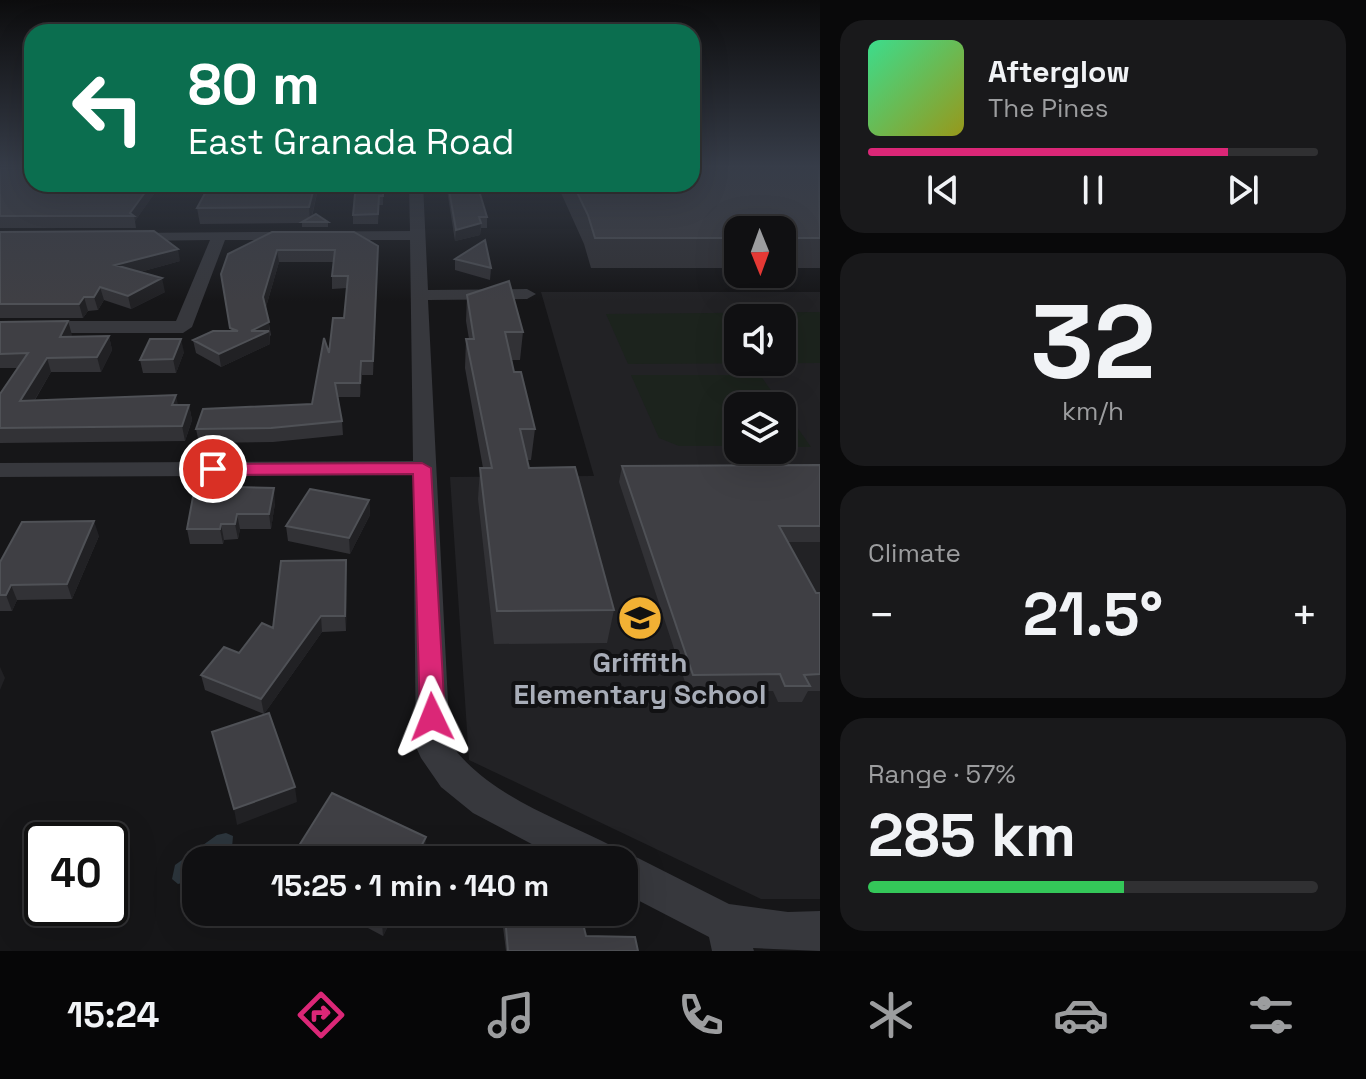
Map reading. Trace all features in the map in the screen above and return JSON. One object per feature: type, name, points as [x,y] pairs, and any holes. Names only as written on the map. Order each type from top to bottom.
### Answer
[{"type":"street","points":[[417,211],[421,295],[422,468],[433,747],[453,776],[486,801],[573,846]]},
{"type":"street","points":[[110,236],[417,235]]},
{"type":"street","points":[[0,327],[183,327],[219,236]]},
{"type":"street","points":[[421,295],[527,294]]},
{"type":"street","points":[[0,470],[422,468]]},
{"type":"street","points":[[638,881],[730,937],[820,931]]},
{"type":"shaded area","name":"Griffith Elementary School","points":[[541,292],[820,292],[820,899],[761,899],[469,760],[450,477],[594,476]]},
{"type":"shaded area","points":[[796,312],[820,312],[820,363],[796,363]]},
{"type":"shaded area","points":[[724,313],[724,364],[628,364],[606,314]]},
{"type":"shaded area","points":[[631,375],[761,376],[772,392],[724,392],[724,446],[679,446],[659,438]]},
{"type":"shaded area","points":[[796,426],[811,447],[796,447]]},
{"type":"shaded area","points":[[226,833],[233,836],[232,846],[202,846],[217,835]]},
{"type":"shaded area","points":[[182,860],[182,883],[178,884],[172,879],[175,865]]},
{"type":"building","points":[[0,211],[131,211],[134,216],[0,216]]},
{"type":"building","points":[[353,211],[378,211],[378,214],[353,215]]},
{"type":"building","points":[[453,211],[485,211],[487,217],[479,217],[481,223],[456,230]]},
{"type":"building","points":[[586,211],[820,211],[820,238],[796,238],[796,216],[724,216],[724,238],[595,238]]},
{"type":"building","points":[[316,214],[328,222],[302,222]]},
{"type":"building","points":[[154,231],[178,249],[115,265],[162,278],[128,296],[100,287],[94,297],[84,297],[79,304],[0,304],[0,232]]},
{"type":"building","points":[[272,232],[354,232],[378,246],[373,361],[361,361],[360,383],[335,383],[342,421],[271,428],[196,429],[203,409],[312,404],[324,338],[329,353],[333,318],[344,318],[348,276],[332,276],[335,250],[277,250],[263,297],[269,322],[251,331],[269,331],[219,354],[193,340],[213,331],[238,331],[230,328],[221,274],[228,254]]},
{"type":"building","points":[[485,240],[491,268],[455,259]]},
{"type":"building","points":[[509,281],[523,332],[505,332],[514,372],[521,372],[535,429],[520,429],[529,468],[575,467],[614,610],[497,611],[480,468],[492,468],[466,339],[474,339],[467,295]]},
{"type":"building","points":[[68,321],[60,337],[109,336],[97,357],[47,358],[20,401],[176,395],[172,405],[189,405],[182,426],[0,428],[0,394],[28,353],[0,354],[0,322]]},
{"type":"building","points":[[150,339],[181,339],[173,359],[140,360]]},
{"type":"building","points":[[820,465],[820,526],[779,526],[816,593],[820,593],[820,674],[804,675],[810,686],[785,686],[780,674],[693,675],[622,466]]},
{"type":"building","points":[[195,486],[274,488],[269,514],[237,514],[235,524],[221,524],[220,529],[187,529]]},
{"type":"building","points":[[310,489],[369,500],[349,538],[286,526]]},
{"type":"building","points":[[94,521],[67,584],[11,585],[6,595],[0,595],[0,562],[22,522]]},
{"type":"building","points":[[346,560],[345,616],[321,616],[261,699],[201,675],[224,647],[239,653],[262,623],[273,628],[281,561]]},
{"type":"building","points":[[269,713],[295,787],[234,809],[212,732]]},
{"type":"building","points":[[332,793],[426,837],[421,846],[299,846]]},
{"type":"building","points":[[506,926],[584,926],[586,936],[635,937],[638,951],[508,951]]},
{"type":"place","name":"Griffith Elementary School","points":[[640,618]]},
{"type":"route","points":[[213,469],[422,468],[427,521],[432,717]]}]
